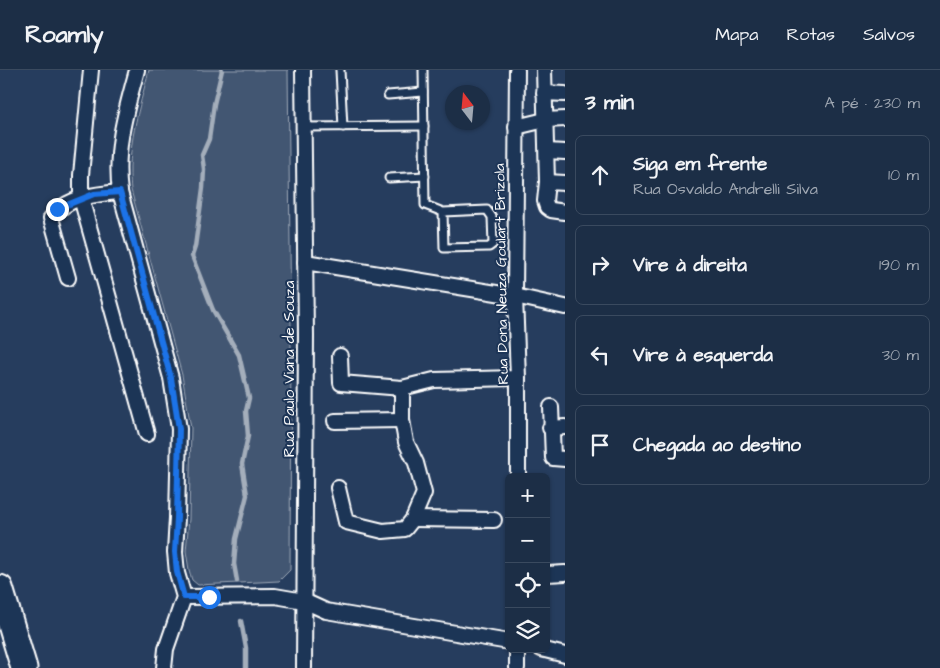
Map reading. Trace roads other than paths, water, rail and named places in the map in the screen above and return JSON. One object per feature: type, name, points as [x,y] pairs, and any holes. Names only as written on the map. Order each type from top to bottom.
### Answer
[{"type":"highway","points":[[0,588],[24,668]]},
{"type":"street","points":[[91,70],[81,175],[81,198],[147,434]]},
{"type":"street","points":[[136,70],[122,128],[118,178],[120,192],[172,386],[179,429],[175,552],[177,572],[184,597],[166,649],[164,668]]},
{"type":"street","name":"Rua Paulo Viana de Souza","points":[[303,70],[306,560],[304,668]]},
{"type":"street","name":"Rua Dona Neuza Goulart Brizola","points":[[517,70],[515,296],[518,378],[518,473]]},
{"type":"street","points":[[544,70],[547,151],[545,201],[546,207],[551,210],[565,212]]},
{"type":"street","points":[[544,93],[565,94]]},
{"type":"street","points":[[516,127],[545,120],[565,119]]},
{"type":"street","points":[[547,151],[565,152]]},
{"type":"street","points":[[547,182],[565,184]]},
{"type":"street","points":[[68,278],[51,218],[57,209],[81,198],[94,194],[120,192]]},
{"type":"street","points":[[305,262],[515,296],[565,307]]},
{"type":"street","points":[[340,356],[341,384],[402,388],[434,380],[518,378]]},
{"type":"street","points":[[338,488],[346,522],[382,531],[405,528],[414,519],[424,493],[416,463],[406,442],[402,420],[402,388]]},
{"type":"street","points":[[551,407],[550,428],[553,458],[565,459]]},
{"type":"street","points":[[336,421],[402,420]]},
{"type":"street","points":[[550,428],[565,427]]},
{"type":"street","points":[[414,519],[494,520]]},
{"type":"street","points":[[550,574],[565,573]]},
{"type":"street","points":[[184,597],[275,596],[304,602],[326,611],[505,641]]},
{"type":"street","points":[[550,651],[565,655]]},
{"type":"street","points":[[517,653],[517,668]]},
{"type":"lane","points":[[340,70],[343,127]]},
{"type":"lane","points":[[423,70],[425,205],[443,212],[487,210],[492,217],[493,244],[489,247],[444,248],[443,212]]},
{"type":"lane","points":[[388,95],[423,92]]},
{"type":"lane","points":[[303,127],[424,126]]},
{"type":"lane","points":[[389,178],[425,176]]},
{"type":"waterway","points":[[222,70],[214,104],[209,139],[202,155],[204,169],[203,188],[195,247],[192,256],[213,310],[239,355],[249,398],[246,411],[248,436],[242,464],[247,495],[236,539],[234,564],[237,581]]},
{"type":"waterway","points":[[241,621],[246,648],[246,668]]}]
